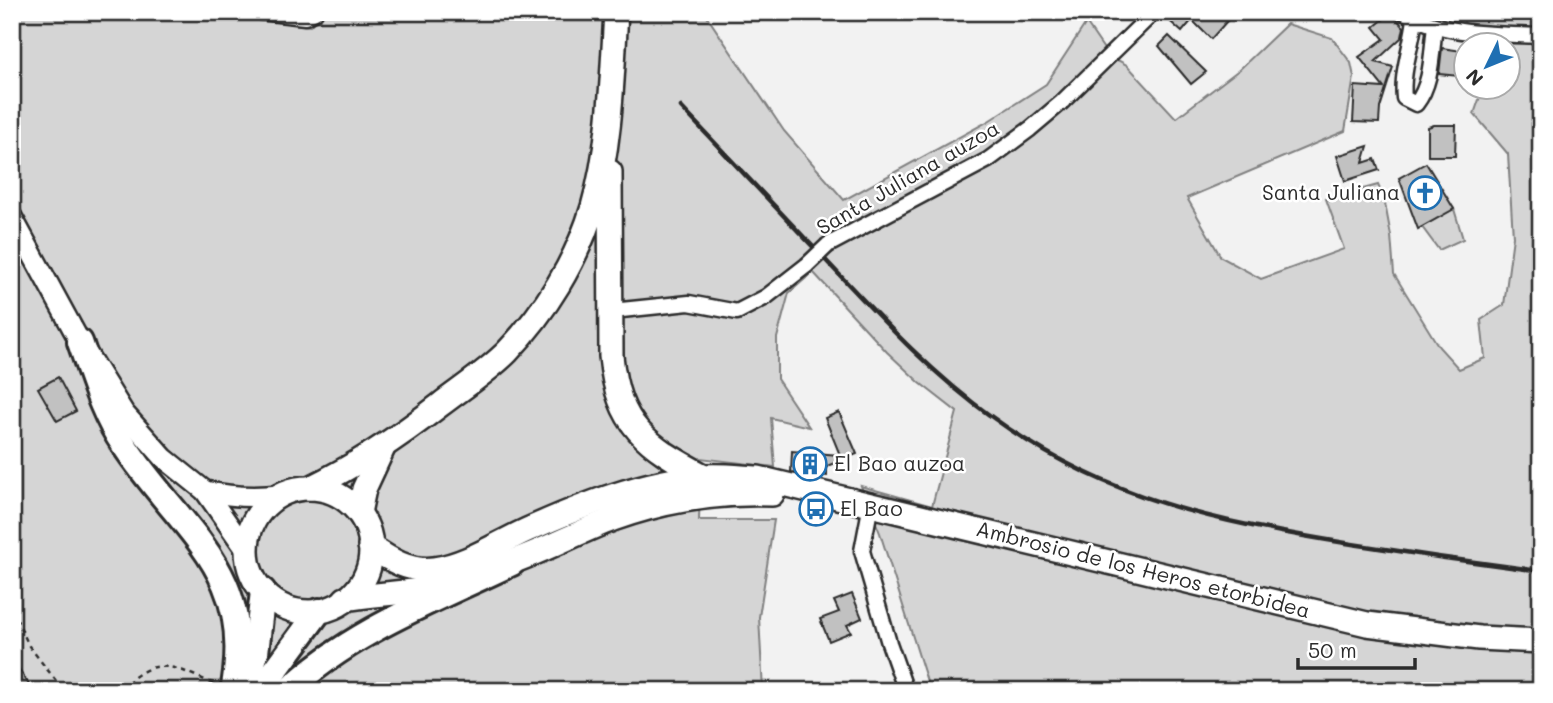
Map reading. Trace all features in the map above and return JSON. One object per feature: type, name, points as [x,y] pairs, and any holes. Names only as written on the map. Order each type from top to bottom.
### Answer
[{"type":"highway","points":[[80,342],[96,388],[122,443],[199,540],[223,575],[238,628],[239,664],[225,688]]},
{"type":"highway","points":[[288,691],[311,669],[343,646],[512,563]]},
{"type":"highway","points":[[243,691],[256,653],[262,590]]},
{"type":"highway","points":[[260,691],[319,611]]},
{"type":"main road","points":[[617,12],[610,120],[611,356],[614,384],[624,410],[642,437],[670,458],[704,476]]},
{"type":"main road","points":[[310,488],[383,448],[505,354],[546,304],[576,250],[592,209],[610,120]]},
{"type":"main road","points":[[359,513],[364,489],[383,448]]},
{"type":"main road","points":[[370,546],[404,566],[435,569],[478,553],[576,509],[640,487],[704,476],[758,478],[831,496]]},
{"type":"main road","points":[[310,488],[337,495],[359,513],[369,535],[370,546],[365,576],[356,589],[333,607],[319,611],[288,608],[270,598],[254,579],[247,551],[255,518],[266,505],[294,489],[310,488]]},
{"type":"main road","points":[[345,599],[435,588],[512,563],[611,520],[681,499],[744,493],[831,496]]},
{"type":"main road","name":"Ambrosio de los Heros etorbidea","points":[[831,496],[1367,624],[1479,638],[1541,641]]},
{"type":"street","points":[[260,12],[305,18],[315,12]]},
{"type":"street","name":"Santa Juliana auzoa","points":[[612,311],[689,303],[737,312],[766,297],[828,245],[988,160],[1062,102],[1154,12]]},
{"type":"street","points":[[1435,26],[1429,75],[1423,95],[1416,104],[1404,98],[1402,83],[1412,42],[1409,15],[1446,30],[1541,36]]},
{"type":"street","points":[[12,217],[108,389],[137,429],[164,458],[205,491],[247,551]]},
{"type":"street","points":[[205,491],[257,498],[280,495]]},
{"type":"street","points":[[871,504],[862,551],[906,691]]},
{"type":"path","points":[[12,609],[29,646],[64,691]]},
{"type":"path","points":[[120,691],[135,675],[155,665],[197,676],[225,688]]},
{"type":"shaded area","points":[[12,12],[237,12],[260,20],[310,26],[323,12],[704,12],[784,131],[844,200],[987,122],[1046,84],[1086,23],[1108,55],[1127,65],[1176,118],[1240,69],[1287,24],[1332,38],[1351,63],[1354,77],[1345,131],[1187,198],[1221,257],[1261,279],[1344,249],[1326,199],[1378,185],[1384,198],[1391,236],[1394,274],[1439,347],[1459,369],[1485,358],[1481,320],[1504,305],[1513,237],[1508,154],[1474,114],[1478,102],[1522,102],[1522,32],[1467,32],[1462,13],[1458,12],[1541,12],[1541,691],[930,691],[880,533],[861,486],[932,506],[957,412],[887,352],[813,272],[789,293],[777,338],[777,379],[809,427],[771,418],[775,467],[701,458],[699,520],[774,520],[759,617],[763,691],[12,691]]},
{"type":"shaded area","points":[[1454,209],[1463,239],[1439,250],[1422,227]]},
{"type":"building","points":[[1163,12],[1235,12],[1211,39],[1192,20],[1182,32]]},
{"type":"building","points":[[1391,13],[1404,27],[1402,37],[1375,62],[1393,67],[1380,108],[1379,123],[1353,122],[1355,86],[1384,88],[1359,57],[1384,39],[1374,27]]},
{"type":"building","points":[[1169,36],[1206,72],[1191,84],[1159,46]]},
{"type":"building","points":[[1442,48],[1452,50],[1452,75],[1439,74]]},
{"type":"building","points":[[1456,125],[1455,156],[1428,156],[1428,127]]},
{"type":"building","points":[[1368,146],[1363,163],[1375,159],[1379,170],[1345,181],[1337,156]]},
{"type":"building","name":"Santa Juliana","points":[[1426,163],[1454,209],[1418,229],[1399,178]]},
{"type":"building","points":[[58,377],[76,411],[57,421],[38,388]]},
{"type":"building","points":[[839,412],[857,454],[827,466],[827,476],[791,472],[792,451],[840,455],[825,418]]},
{"type":"building","points":[[852,594],[862,618],[847,625],[851,632],[829,641],[820,619],[839,612],[834,601]]},
{"type":"building","points":[[12,658],[33,691],[12,691]]},
{"type":"railway","points":[[681,107],[909,347],[992,417],[1077,469],[1164,503],[1254,527],[1376,548],[1541,571]]},
{"type":"place","name":"Santa Juliana","points":[[1425,193]]},
{"type":"place","name":"El Bao auzoa","points":[[810,464]]},
{"type":"place","name":"El Bao","points":[[816,509]]}]
